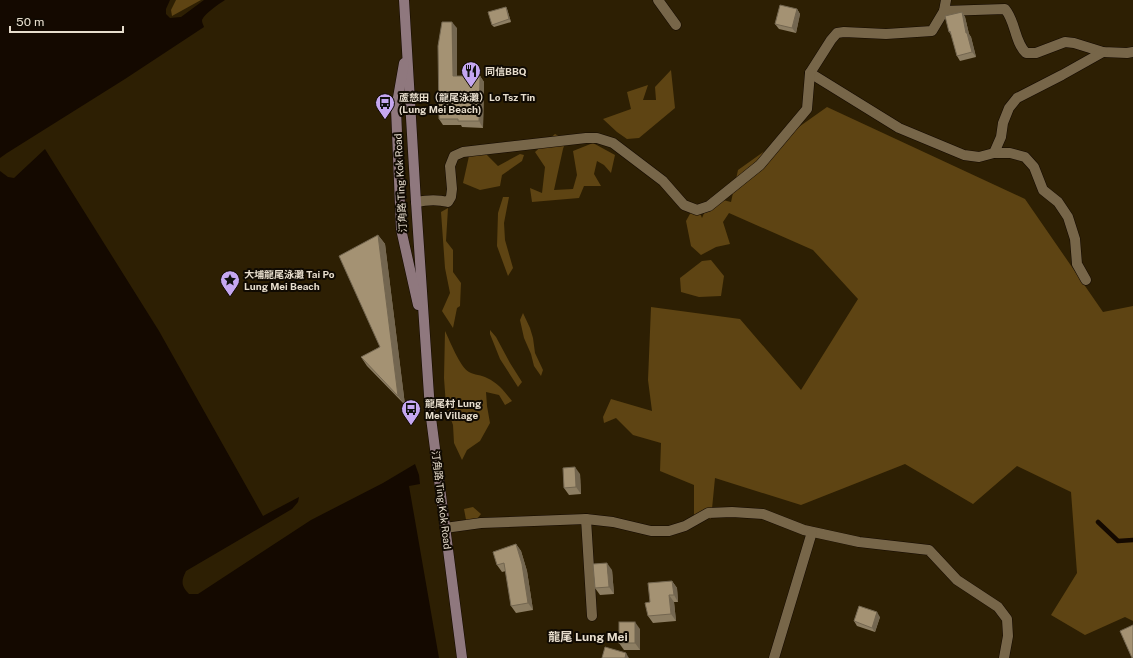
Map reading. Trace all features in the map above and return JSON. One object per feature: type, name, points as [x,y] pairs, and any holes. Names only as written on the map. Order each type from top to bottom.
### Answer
[{"type":"main road","name":"汀角路 Ting Kok Road","points":[[404,0],[430,410],[462,658]]},
{"type":"main road","name":"汀角路 Ting Kok Road","points":[[406,46],[396,109],[401,229],[426,342]]},
{"type":"street","points":[[658,0],[676,25]]},
{"type":"street","points":[[416,202],[442,200],[448,202],[451,197],[452,189],[450,166],[454,156],[463,152],[597,138],[613,142],[663,181],[684,205],[697,210],[704,209],[760,165],[808,109],[810,73],[837,33],[886,34],[932,31],[944,12],[946,0]]},
{"type":"street","points":[[944,12],[1005,9],[1010,15],[1021,48],[1026,53],[1036,53],[1065,42],[1074,43],[1103,52],[1133,52]]},
{"type":"street","points":[[994,153],[1002,137],[1003,123],[1009,108],[1017,98],[1103,52]]},
{"type":"street","points":[[810,73],[899,128],[964,155],[979,157],[994,153],[1010,153],[1025,157],[1034,167],[1043,190],[1058,202],[1068,217],[1075,239],[1077,264],[1086,280]]},
{"type":"street","points":[[445,528],[481,523],[586,519],[613,522],[651,531],[669,530],[685,526],[708,513],[732,512],[763,514],[812,532],[859,542],[929,550],[957,580],[998,607],[1007,619],[1008,636],[1004,658]]},
{"type":"street","points":[[586,519],[592,616]]},
{"type":"street","points":[[774,658],[812,532]]},
{"type":"shaded area","points":[[0,0],[170,0],[166,9],[166,14],[170,18],[181,17],[204,0],[225,0],[206,14],[202,20],[204,27],[0,158]]},
{"type":"shaded area","points":[[176,0],[201,0],[172,16],[171,10]]},
{"type":"shaded area","points":[[671,70],[675,108],[639,138],[627,139],[603,119],[631,109],[627,92],[648,85],[643,100],[656,100],[655,87]]},
{"type":"shaded area","points":[[827,107],[1025,199],[1103,312],[1133,306],[1133,621],[1125,617],[1085,635],[1051,615],[1077,573],[1071,492],[1017,466],[973,504],[905,464],[801,505],[715,478],[711,519],[694,516],[694,485],[660,471],[661,443],[633,435],[616,418],[604,423],[603,417],[611,399],[652,411],[648,380],[651,307],[740,319],[801,390],[858,299],[813,250],[729,213],[723,222],[730,244],[716,247],[701,255],[691,246],[686,221],[696,203],[702,218],[711,197],[731,202],[738,170]]},
{"type":"shaded area","points":[[555,134],[566,140],[554,190],[573,189],[577,175],[573,151],[593,143],[615,155],[611,173],[604,165],[597,161],[594,174],[601,186],[584,186],[579,198],[532,202],[530,188],[542,193],[545,167],[535,152]]},
{"type":"shaded area","points":[[45,149],[159,331],[263,516],[299,497],[298,502],[292,509],[186,571],[183,578],[183,586],[186,591],[189,594],[198,594],[311,520],[383,483],[415,464],[419,475],[420,484],[409,486],[439,658],[0,658],[0,171],[8,177],[14,178]]},
{"type":"shaded area","points":[[484,152],[498,166],[520,154],[524,155],[522,161],[502,175],[500,186],[480,190],[463,183],[469,156]]},
{"type":"shaded area","points":[[503,197],[509,197],[504,223],[505,240],[513,268],[508,276],[497,246],[498,213]]},
{"type":"shaded area","points":[[448,208],[446,241],[453,250],[453,272],[461,283],[460,306],[457,308],[453,328],[442,311],[450,293],[445,268],[441,212]]},
{"type":"shaded area","points":[[711,260],[724,276],[721,296],[699,297],[681,292],[680,278],[702,261]]},
{"type":"shaded area","points":[[523,313],[533,338],[535,353],[543,370],[541,376],[534,366],[531,354],[524,338],[520,320]]},
{"type":"shaded area","points":[[490,330],[496,337],[522,382],[518,387],[500,359],[490,334]]},
{"type":"shaded area","points":[[445,331],[462,365],[469,372],[495,382],[512,401],[505,405],[499,395],[486,392],[490,423],[480,441],[467,450],[462,460],[454,443],[453,425],[446,406],[444,378]]},
{"type":"shaded area","points":[[473,507],[481,514],[468,530],[464,509]]},
{"type":"building","points":[[780,5],[797,9],[792,28],[775,24]]},
{"type":"building","points":[[506,7],[509,19],[492,25],[488,12]]},
{"type":"building","points":[[962,12],[966,33],[972,52],[957,56],[945,16]]},
{"type":"building","points":[[442,22],[452,22],[453,76],[480,76],[479,121],[439,119],[438,46]]},
{"type":"building","points":[[378,235],[398,396],[361,357],[380,347],[339,256]]},
{"type":"building","points":[[575,467],[576,487],[564,488],[563,468]]},
{"type":"building","points":[[516,544],[522,564],[528,603],[511,606],[504,563],[497,565],[493,552]]},
{"type":"building","points":[[607,563],[609,587],[595,588],[593,564]]},
{"type":"building","points":[[672,581],[674,595],[669,595],[671,614],[648,616],[645,603],[650,602],[648,583]]},
{"type":"building","points":[[859,606],[877,612],[872,628],[854,621]]},
{"type":"building","points":[[619,622],[635,622],[635,643],[619,643]]},
{"type":"building","points":[[1133,625],[1133,658],[1132,658],[1120,631]]},
{"type":"building","points":[[605,647],[626,653],[625,658],[602,658]]},
{"type":"waterway","points":[[1098,522],[1118,541],[1133,540]]},
{"type":"place","name":"同信BBQ","points":[[471,88]]},
{"type":"place","name":"蘆慈田（龍尾泳灘）Lo Tsz Tin (Lung Mei Beach)","points":[[385,120]]},
{"type":"place","name":"大埔龍尾泳灘 Tai Po Lung Mei Beach","points":[[230,297]]},
{"type":"place","name":"龍尾村 Lung Mei Village","points":[[411,426]]},
{"type":"district","name":"龍尾 Lung Mei","points":[[588,637]]}]
